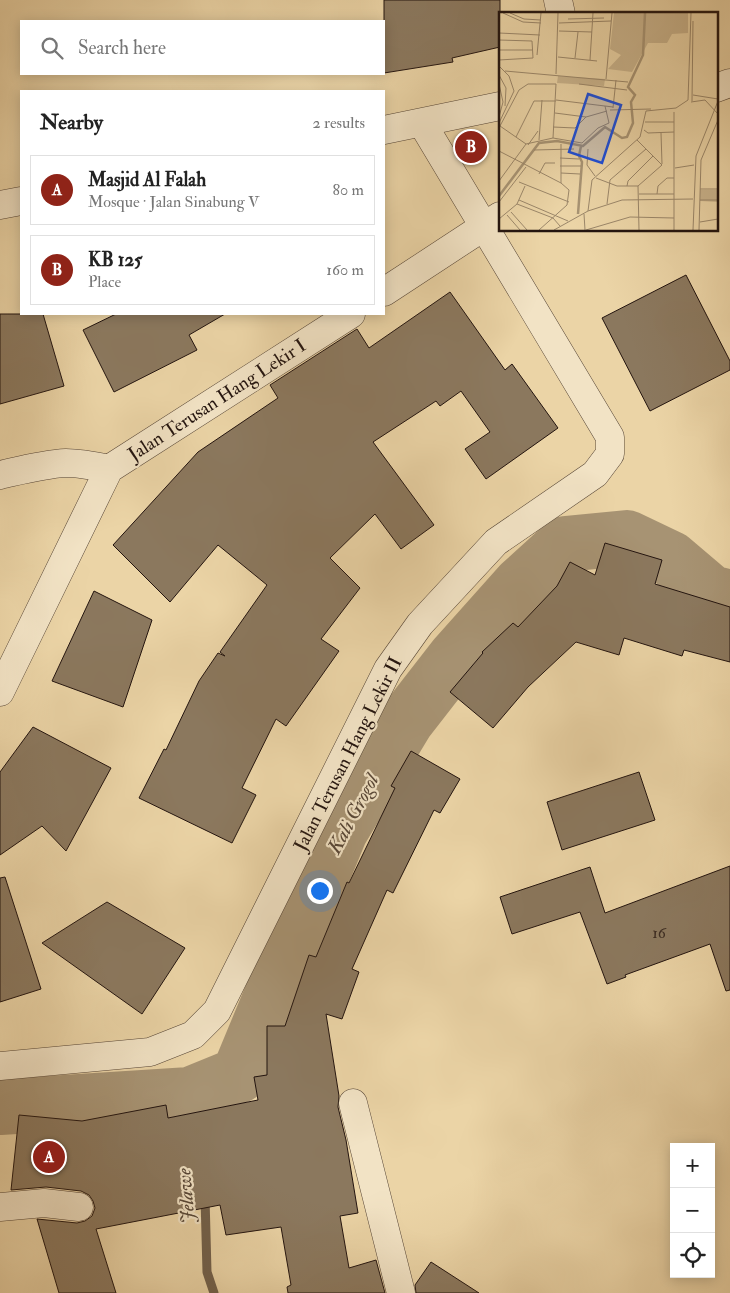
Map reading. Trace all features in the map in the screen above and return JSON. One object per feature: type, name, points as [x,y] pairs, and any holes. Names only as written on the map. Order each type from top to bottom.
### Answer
[{"type":"street","points":[[718,87],[730,83]]},
{"type":"street","points":[[385,130],[499,106]]},
{"type":"street","name":"Jalan Terusan Hang Lekir II","points":[[0,1066],[150,1052],[193,1035],[217,1011],[388,669],[415,632],[496,542],[595,474],[610,454],[610,437],[492,222],[422,123]]},
{"type":"street","points":[[0,205],[20,201]]},
{"type":"street","points":[[385,291],[492,222]]},
{"type":"street","name":"Jalan Terusan Hang Lekir I","points":[[109,470],[349,315]]},
{"type":"street","points":[[0,475],[48,465],[68,463],[109,470],[0,692]]},
{"type":"street","points":[[353,1104],[401,1293]]},
{"type":"street","points":[[0,1207],[44,1203],[79,1207]]},
{"type":"building","points":[[384,0],[500,0],[499,47],[452,58],[453,62],[385,73]]},
{"type":"building","points":[[686,275],[730,361],[730,370],[650,411],[602,318]]},
{"type":"building","points":[[450,292],[505,370],[512,364],[558,428],[486,479],[465,449],[490,432],[461,391],[440,406],[436,401],[373,442],[434,525],[401,549],[375,514],[330,558],[360,588],[321,639],[339,651],[286,726],[276,719],[242,788],[256,795],[232,843],[139,798],[164,749],[166,750],[199,681],[218,653],[225,656],[220,652],[267,585],[218,545],[170,602],[113,545],[198,452],[278,398],[270,385],[357,329],[369,348]]},
{"type":"building","points":[[0,314],[43,315],[64,386],[0,404]]},
{"type":"building","points":[[114,315],[223,315],[189,335],[197,350],[114,392],[83,330]]},
{"type":"building","points":[[605,543],[662,560],[655,584],[730,607],[730,662],[684,650],[682,656],[624,638],[619,655],[576,642],[528,687],[493,728],[450,692],[482,652],[513,623],[518,627],[557,586],[570,562],[595,575]]},
{"type":"building","points":[[94,591],[152,620],[123,707],[52,681]]},
{"type":"building","points":[[33,727],[111,768],[66,851],[42,826],[0,855],[0,772]]},
{"type":"building","points":[[411,751],[460,779],[440,813],[434,810],[393,893],[387,890],[352,969],[359,972],[342,1019],[326,1014],[339,1096],[338,1107],[346,1140],[358,1213],[340,1216],[349,1268],[376,1260],[385,1293],[288,1293],[287,1287],[291,1285],[281,1227],[226,1235],[220,1205],[96,1229],[116,1293],[59,1293],[37,1219],[77,1223],[85,1221],[92,1216],[95,1208],[89,1195],[81,1191],[46,1187],[11,1190],[19,1115],[82,1121],[166,1105],[168,1118],[258,1100],[254,1077],[267,1075],[267,1026],[285,1026],[309,955],[316,957],[347,882],[349,883],[395,788],[391,786]]},
{"type":"building","points":[[639,772],[655,820],[562,850],[547,802]]},
{"type":"building","points":[[730,866],[730,990],[726,991],[710,944],[625,975],[626,977],[607,984],[580,912],[512,934],[500,897],[590,867],[605,913]]},
{"type":"building","points":[[5,877],[41,989],[0,1002],[0,878]]},
{"type":"building","points":[[107,902],[185,948],[142,1014],[42,943]]},
{"type":"building","points":[[431,1262],[479,1293],[416,1293],[415,1285]]},
{"type":"waterway","name":"Kali Grogol","points":[[0,1107],[190,1095],[239,1075],[340,831],[406,721],[455,658],[521,584],[565,544],[627,538],[671,559],[711,593],[730,598]]},
{"type":"waterway","name":"Jelawe","points":[[190,1095],[195,1125]]},
{"type":"waterway","name":"Jelawe","points":[[205,1197],[207,1272],[214,1293]]},
{"type":"place","name":"KB 125","points":[[471,147]]},
{"type":"place","name":"Masjid Al Falah","points":[[49,1157]]}]
